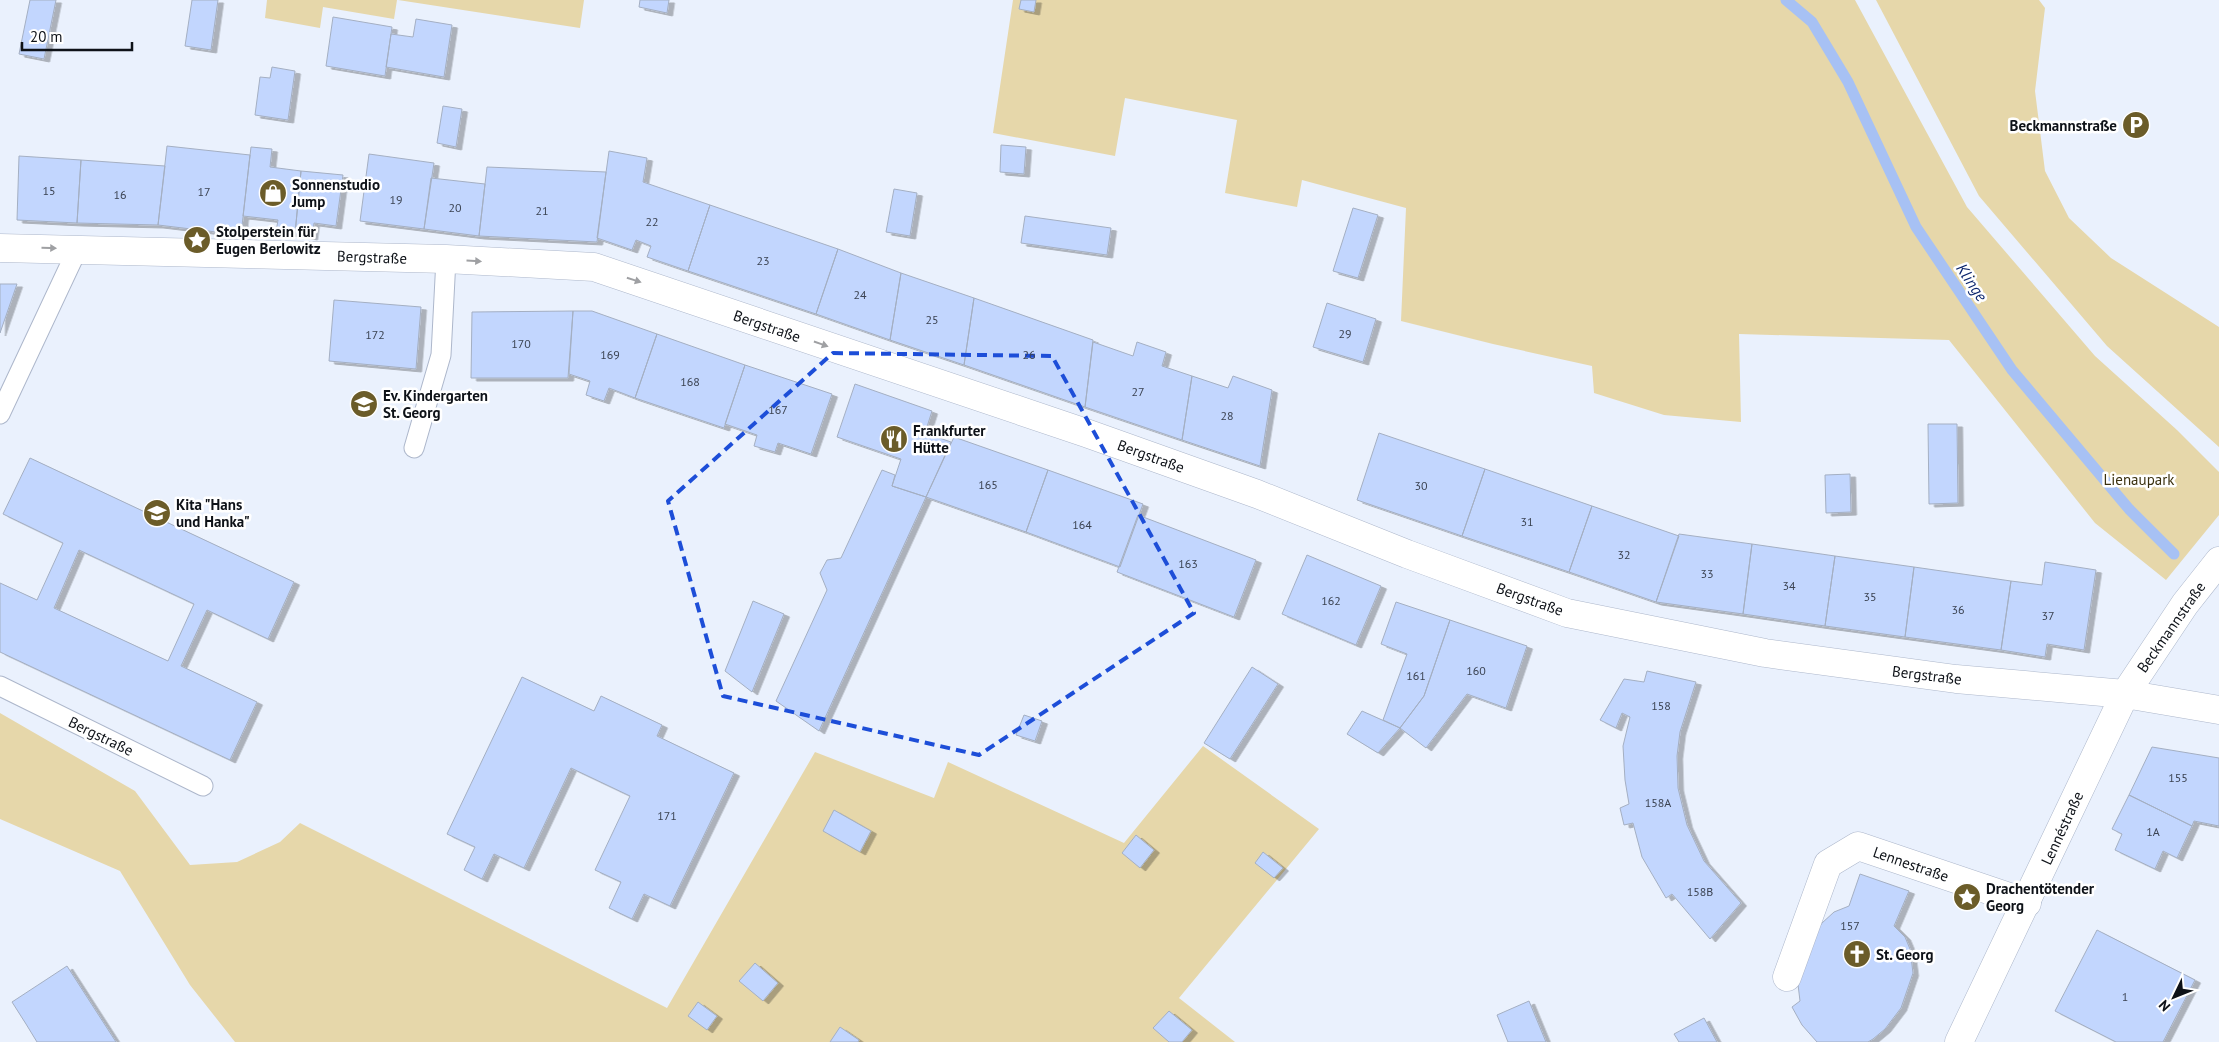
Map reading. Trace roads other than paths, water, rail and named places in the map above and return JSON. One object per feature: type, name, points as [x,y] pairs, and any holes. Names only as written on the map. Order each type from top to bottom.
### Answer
[{"type":"street","name":"Bergstraße","points":[[0,248],[78,248],[446,259],[594,267],[1086,433],[1257,494],[1407,554],[1567,613],[1765,653],[1956,679],[2125,694],[2219,710]]},
{"type":"street","name":"Beckmannstraße","points":[[2125,694],[2185,604],[2219,561]]},
{"type":"street","name":"Lennéstraße","points":[[1959,1042],[2027,903],[2125,694]]},
{"type":"street","name":"Lennestraße","points":[[1787,977],[1828,864],[1858,846],[2027,903]]},
{"type":"lane","points":[[0,414],[78,248]]},
{"type":"lane","points":[[414,448],[441,355],[446,259]]},
{"type":"lane","name":"Bergstraße","points":[[0,686],[203,786]]},
{"type":"waterway","name":"Klinge","points":[[1786,0],[1812,22],[1848,82],[1916,227],[2012,370],[2129,509],[2174,554]]},
{"type":"place","name":"Beckmannstraße","points":[[2136,125]]},
{"type":"place","name":"Sonnenstudio Jump","points":[[273,193]]},
{"type":"place","name":"Stolperstein für Eugen Berlowitz","points":[[197,240]]},
{"type":"place","name":"Ev. Kindergarten St. Georg","points":[[364,404]]},
{"type":"place","name":"Frankfurter Hütte","points":[[894,439]]},
{"type":"place","name":"Kita \"Hans und Hanka\"","points":[[157,513]]},
{"type":"place","name":"Drachentötender Georg","points":[[1967,897]]},
{"type":"place","name":"St. Georg","points":[[1857,954]]},
{"type":"park label","name":"Lienaupark","points":[[2139,479]]}]
